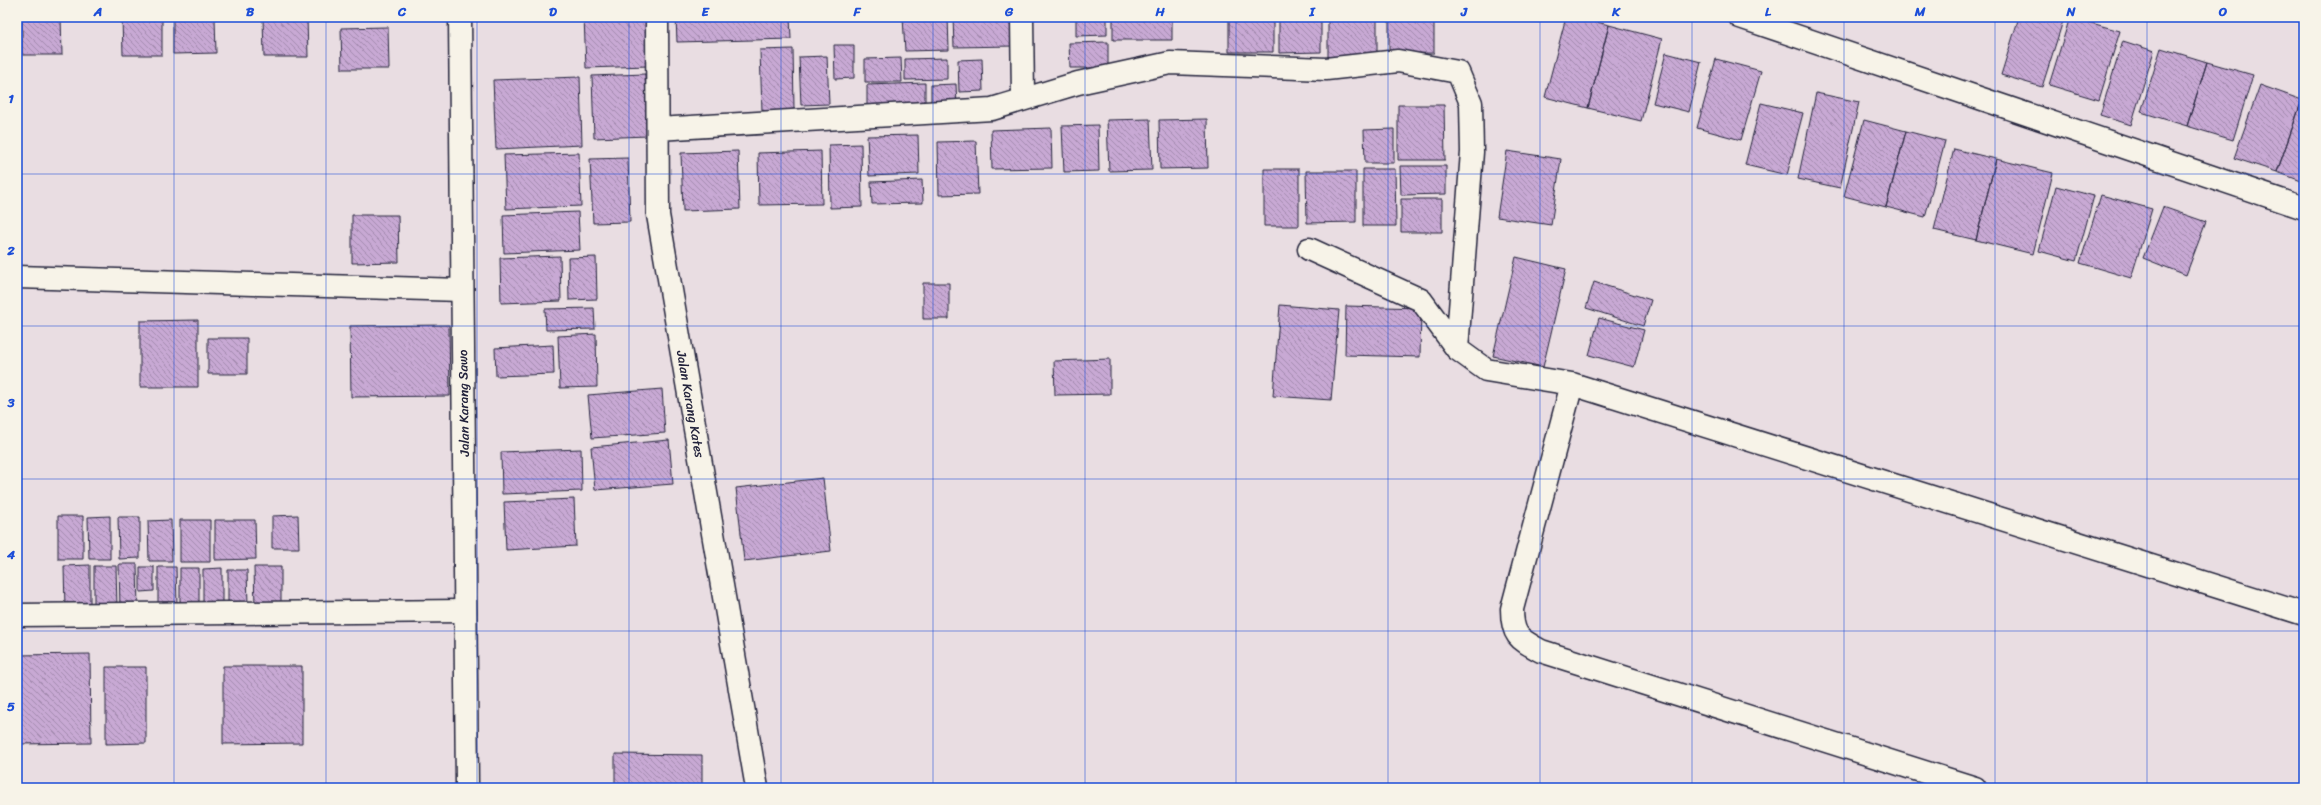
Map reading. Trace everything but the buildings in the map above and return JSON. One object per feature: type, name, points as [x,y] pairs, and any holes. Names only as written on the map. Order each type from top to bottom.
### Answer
[{"type":"street","name":"Jalan Karang Sawo","points":[[460,17],[461,290],[467,788]]},
{"type":"street","name":"Jalan Karang Kates","points":[[657,17],[658,215],[757,788]]},
{"type":"street","points":[[1022,17],[1023,98]]},
{"type":"street","points":[[1740,17],[2304,208]]},
{"type":"street","points":[[658,129],[992,109],[1023,98],[1078,83],[1170,63],[1326,69],[1398,61],[1458,72],[1471,103],[1472,152],[1457,349]]},
{"type":"street","points":[[1309,249],[1421,300],[1457,349],[1486,370],[1572,384],[2304,614]]},
{"type":"street","points":[[17,277],[461,290]]},
{"type":"street","points":[[1572,384],[1512,609],[1512,625],[1519,638],[1541,651],[1975,788]]},
{"type":"street","points":[[17,616],[465,611]]}]
